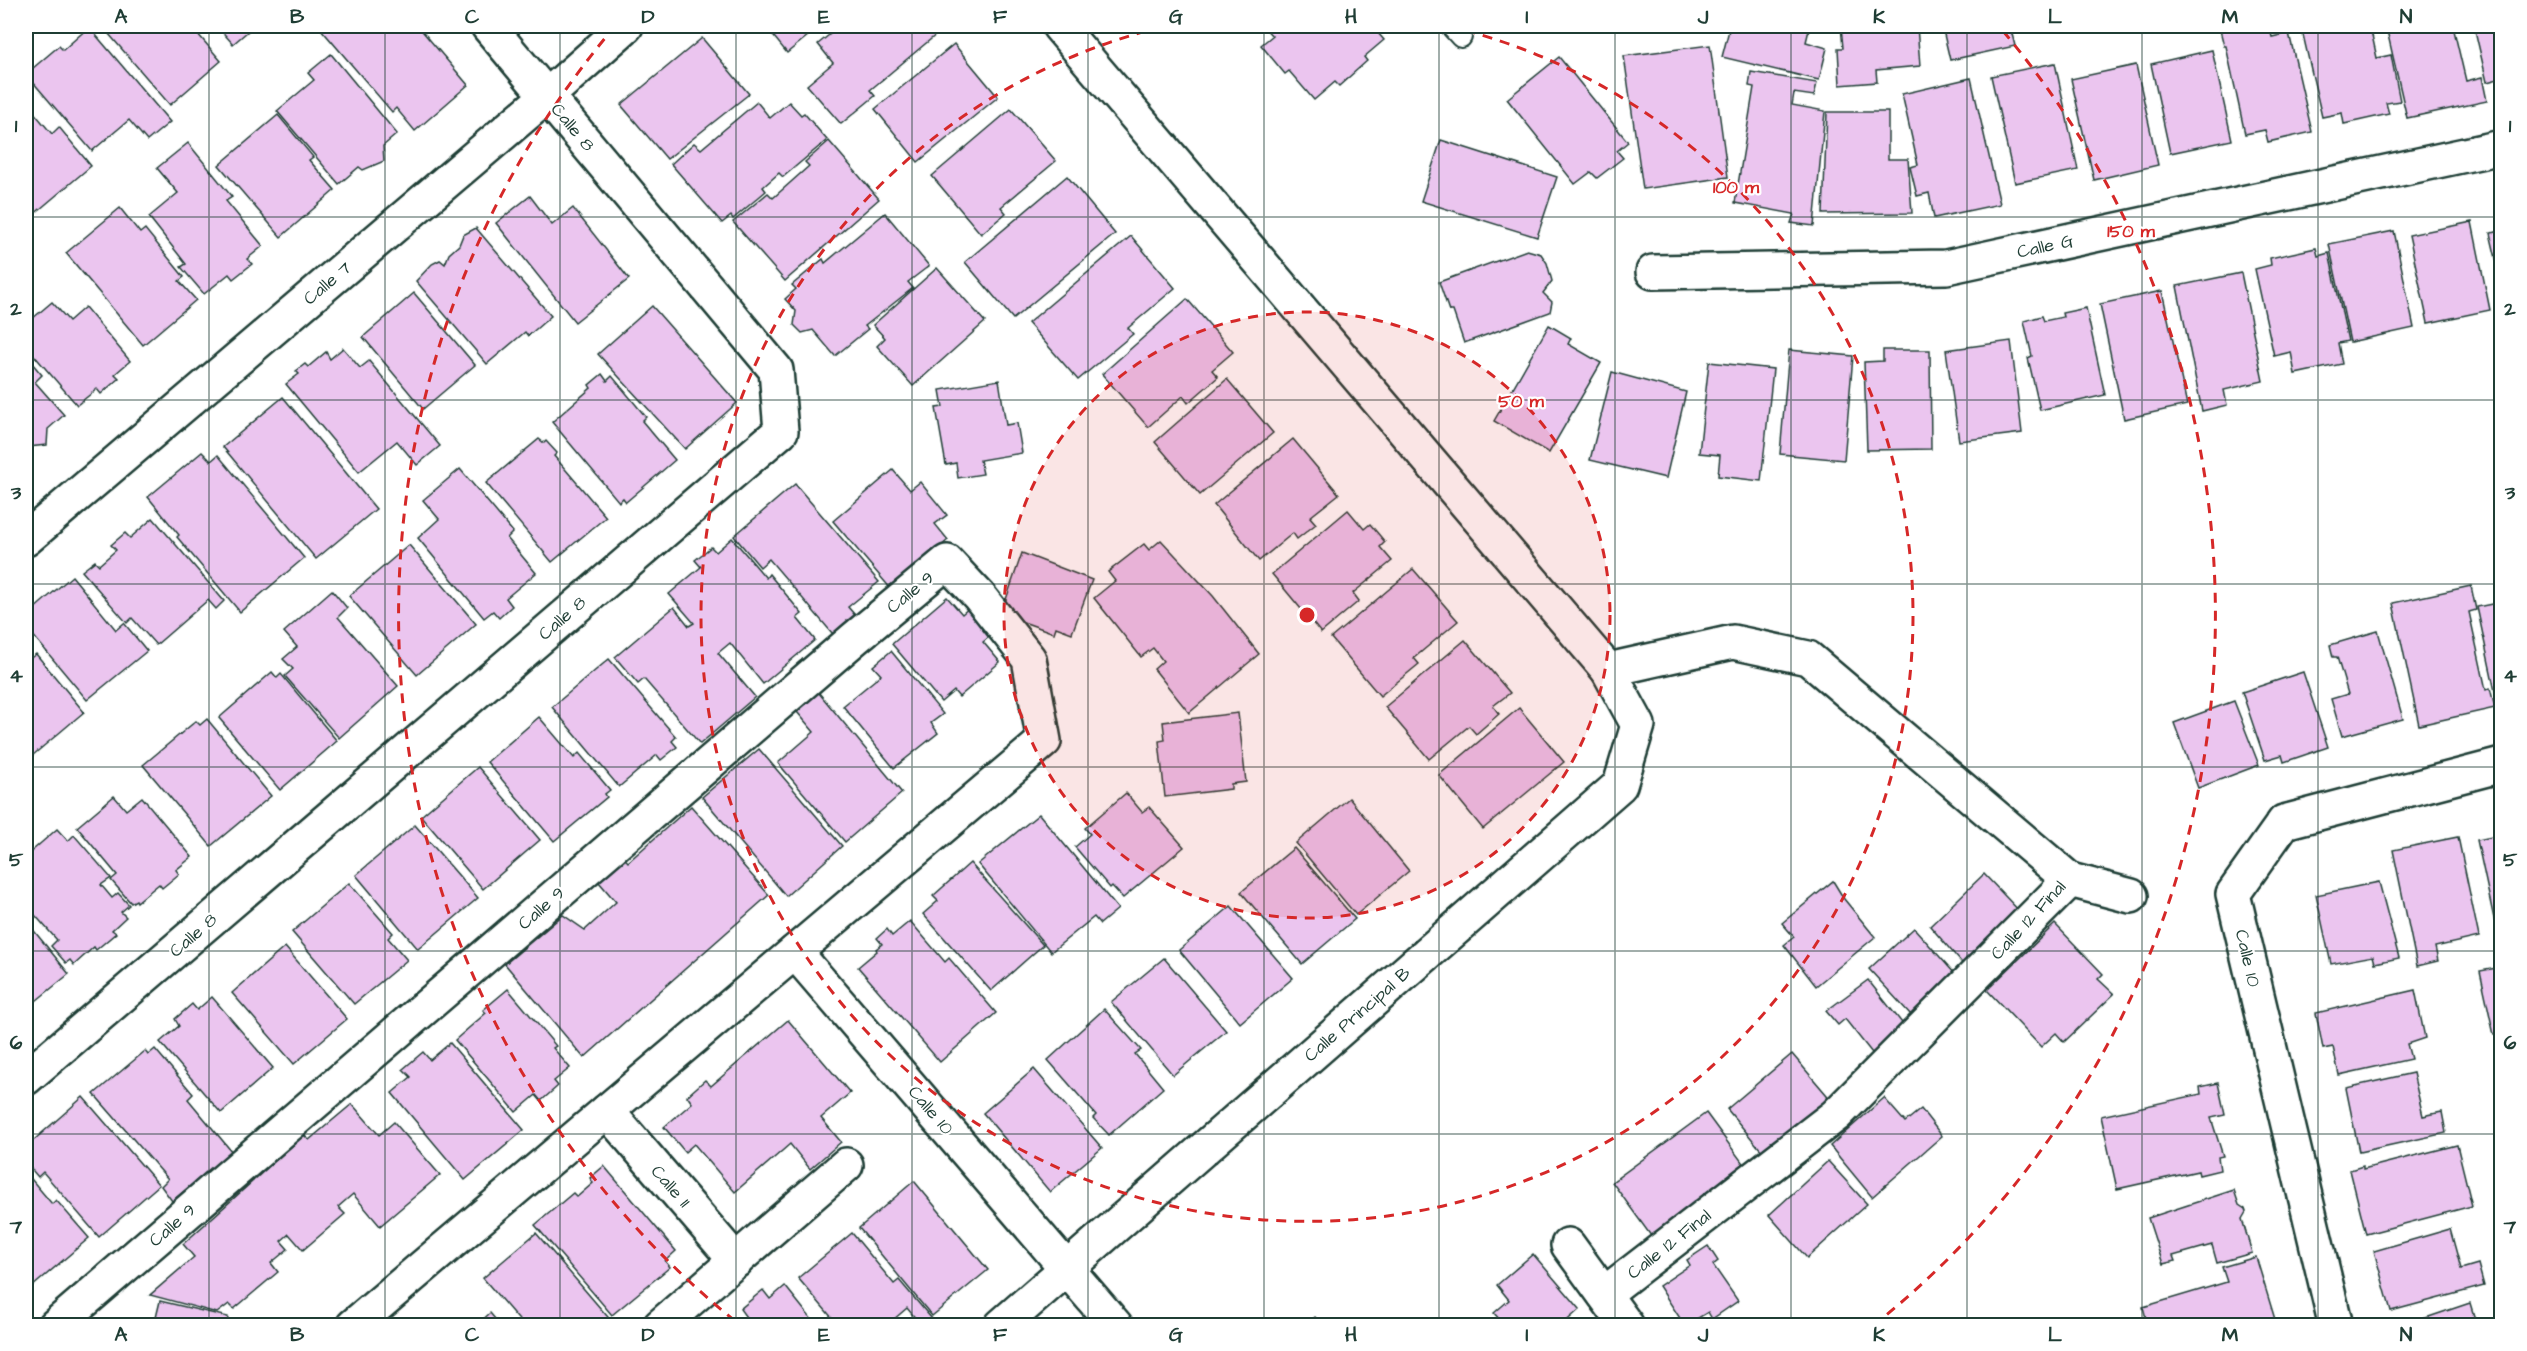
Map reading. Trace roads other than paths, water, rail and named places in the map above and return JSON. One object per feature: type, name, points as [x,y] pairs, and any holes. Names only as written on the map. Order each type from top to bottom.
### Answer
[{"type":"street","points":[[488,26],[547,96]]},
{"type":"street","name":"Calle 7","points":[[26,539],[547,96],[626,26]]},
{"type":"street","name":"Calle Principal B","points":[[1000,1326],[1620,785],[1638,725],[1608,670],[1059,26]]},
{"type":"street","name":"Calle 8","points":[[26,1077],[781,430],[777,370],[547,96]]},
{"type":"street","name":"Calle G","points":[[1653,272],[1946,267],[2502,147]]},
{"type":"street","name":"Calle 9","points":[[55,1326],[855,638],[947,562],[979,596],[1029,659],[1044,741],[353,1326]]},
{"type":"street","name":"Calle 12 Final","points":[[1604,1294],[1836,1115],[2070,880],[1808,658],[1732,642],[1608,670]]},
{"type":"street","name":"Calle 10","points":[[2336,1326],[2233,894],[2284,822],[2502,765]]},
{"type":"street","points":[[2070,880],[2131,896]]},
{"type":"street","name":"Calle 10","points":[[795,952],[1116,1326]]},
{"type":"street","name":"Calle 11","points":[[607,1111],[736,1261]]},
{"type":"street","points":[[660,1326],[846,1165]]},
{"type":"street","points":[[1568,1245],[1627,1326]]}]
